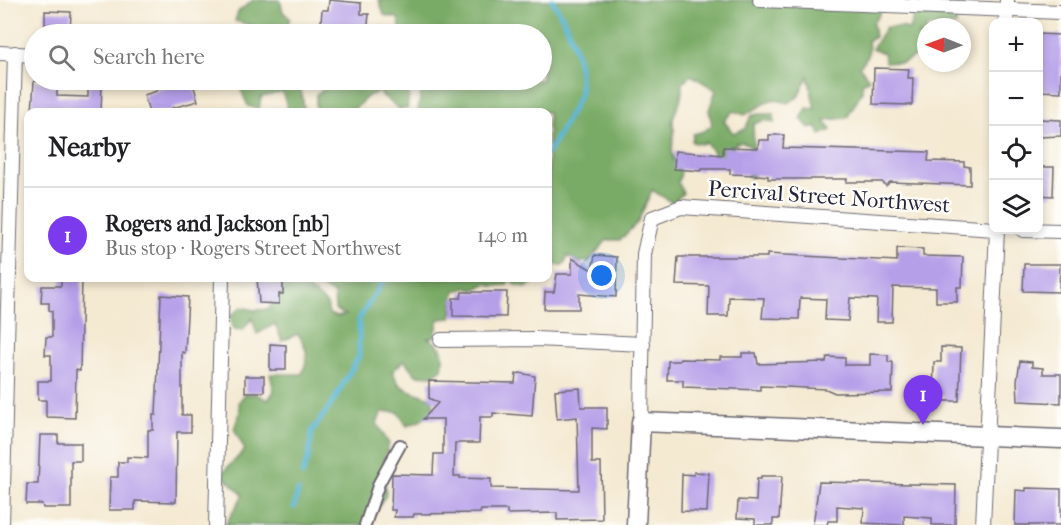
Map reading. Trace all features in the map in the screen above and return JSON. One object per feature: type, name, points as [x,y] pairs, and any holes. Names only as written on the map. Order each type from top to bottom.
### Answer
[{"type":"street","points":[[760,0],[1061,12]]},
{"type":"street","points":[[0,53],[24,54]]},
{"type":"street","points":[[2,525],[15,53]]},
{"type":"street","name":"Percival Street Northwest","points":[[643,344],[644,254],[652,218],[681,207],[989,229]]},
{"type":"street","points":[[1043,231],[1061,231]]},
{"type":"street","points":[[983,525],[995,234]]},
{"type":"street","points":[[216,525],[222,282]]},
{"type":"street","points":[[441,340],[536,339],[643,344],[636,525]]},
{"type":"street","points":[[641,422],[1061,439]]},
{"type":"street","points":[[365,525],[379,483],[400,445]]},
{"type":"green space","points":[[253,0],[280,0],[283,12],[290,18],[288,24],[246,24],[235,21],[238,12]]},
{"type":"green space","points":[[379,0],[883,0],[879,15],[873,23],[875,37],[868,41],[868,55],[859,66],[869,79],[862,83],[862,91],[847,118],[824,120],[831,130],[820,135],[817,128],[809,128],[801,119],[807,108],[815,109],[808,76],[798,97],[788,103],[773,99],[745,115],[733,111],[724,121],[733,133],[745,129],[751,116],[774,114],[774,123],[765,120],[753,124],[755,170],[753,177],[748,177],[750,146],[743,142],[736,143],[727,155],[717,157],[705,142],[701,144],[692,142],[693,134],[704,131],[712,125],[709,110],[716,90],[691,75],[682,83],[681,96],[673,122],[673,155],[681,173],[678,182],[683,193],[673,203],[652,190],[638,222],[620,240],[607,240],[588,262],[578,262],[568,256],[564,265],[552,265],[552,108],[419,108],[420,90],[552,90],[552,24],[399,24],[398,18],[384,15]]},
{"type":"green space","points":[[935,0],[956,0],[956,18],[917,18],[917,54],[903,63],[885,62],[884,53],[872,49],[886,27],[903,27],[909,30],[914,14],[926,15]]},
{"type":"green space","points":[[241,90],[301,90],[304,108],[288,108],[282,92],[261,97],[259,108],[248,106]]},
{"type":"green space","points":[[323,90],[410,90],[407,108],[398,108],[378,92],[368,96],[355,108],[316,108],[316,94]]},
{"type":"green space","points":[[317,282],[509,282],[507,285],[492,286],[487,283],[474,290],[467,288],[455,291],[451,318],[439,319],[435,337],[428,338],[442,350],[442,369],[432,376],[416,375],[404,360],[393,371],[395,378],[403,387],[432,399],[434,408],[422,420],[407,426],[398,412],[382,412],[377,423],[389,444],[384,459],[386,495],[368,525],[225,525],[243,495],[221,474],[245,450],[234,429],[240,412],[239,402],[245,394],[256,394],[268,400],[274,391],[270,374],[302,374],[306,363],[306,349],[298,334],[282,341],[275,324],[257,334],[252,318],[243,330],[234,329],[230,317],[241,307],[254,310],[270,309],[272,293],[286,284],[298,286],[313,293],[327,304],[329,314],[337,317],[346,315],[335,310],[334,294],[317,285]]},
{"type":"green space","points":[[513,282],[534,282],[526,288],[513,284]]},
{"type":"building","points":[[329,0],[361,3],[361,14],[369,14],[368,24],[321,24],[322,10],[328,10]]},
{"type":"building","points":[[45,11],[71,12],[70,24],[45,24]]},
{"type":"building","points":[[1043,34],[1061,35],[1061,92],[1043,91]]},
{"type":"building","points":[[874,68],[909,69],[908,78],[913,78],[912,105],[873,104]]},
{"type":"building","points":[[33,90],[57,90],[57,96],[88,97],[88,90],[102,90],[101,108],[32,108]]},
{"type":"building","points":[[195,90],[198,101],[172,108],[148,108],[144,95],[157,91]]},
{"type":"building","points":[[1043,119],[1061,120],[1061,136],[1043,137]]},
{"type":"building","points":[[769,135],[784,135],[783,148],[929,152],[928,161],[964,162],[964,166],[970,167],[970,185],[890,182],[886,186],[882,182],[846,182],[847,179],[768,179],[768,176],[730,174],[730,169],[701,169],[701,171],[674,169],[675,151],[723,155],[723,147],[758,148],[759,140],[769,140]]},
{"type":"building","points":[[1043,167],[1054,167],[1053,196],[1043,195]]},
{"type":"building","points":[[897,248],[923,249],[923,256],[963,257],[962,287],[957,287],[957,302],[936,302],[936,288],[893,287],[892,322],[876,322],[877,299],[850,298],[848,321],[825,320],[826,299],[800,298],[799,319],[762,318],[764,298],[729,297],[728,316],[708,316],[709,286],[676,285],[678,257],[767,257],[767,254],[897,261]]},
{"type":"building","points":[[595,255],[617,257],[616,297],[579,294],[579,309],[544,309],[545,292],[554,292],[557,274],[572,274],[572,258],[592,270]]},
{"type":"building","points":[[1024,264],[1060,264],[1059,292],[1023,291]]},
{"type":"building","points":[[61,282],[82,282],[80,371],[76,370],[75,418],[46,417],[46,400],[38,400],[38,381],[51,381],[51,355],[45,355],[46,337],[52,337],[52,311],[49,310],[49,303],[41,303],[42,286],[61,286]]},
{"type":"building","points":[[257,282],[283,282],[283,294],[279,294],[279,304],[259,303]]},
{"type":"building","points":[[462,292],[507,292],[506,317],[453,316],[453,298],[461,298]]},
{"type":"building","points":[[161,295],[188,297],[185,353],[182,352],[182,415],[191,415],[191,432],[177,432],[176,502],[135,501],[135,510],[109,510],[110,477],[118,477],[118,462],[127,462],[127,457],[148,458],[148,430],[153,430],[153,415],[156,415]]},
{"type":"building","points":[[270,344],[286,345],[286,370],[270,370]]},
{"type":"building","points":[[941,347],[961,348],[959,401],[944,401],[944,395],[933,395],[934,362],[941,362]]},
{"type":"building","points":[[742,353],[756,353],[758,364],[826,362],[827,357],[845,358],[845,365],[870,365],[870,354],[888,355],[888,362],[893,362],[892,392],[835,393],[826,389],[760,386],[760,390],[683,387],[683,380],[667,380],[668,361],[720,360],[720,357],[742,357]]},
{"type":"building","points":[[1020,361],[1032,362],[1032,367],[1043,368],[1043,374],[1061,374],[1061,403],[1018,401],[1017,381]]},
{"type":"building","points":[[516,374],[535,376],[532,416],[493,413],[493,417],[480,417],[479,443],[455,443],[454,476],[491,479],[491,488],[579,490],[577,417],[557,419],[555,390],[580,388],[581,407],[607,407],[607,429],[592,428],[592,463],[601,463],[602,519],[557,520],[557,513],[507,514],[507,510],[394,517],[395,510],[391,510],[392,474],[433,475],[434,454],[443,454],[443,419],[423,419],[438,403],[429,398],[429,381],[515,383]]},
{"type":"building","points":[[245,376],[264,376],[264,392],[245,392]]},
{"type":"building","points":[[40,435],[58,435],[58,443],[81,443],[81,461],[71,461],[71,508],[43,508],[42,504],[26,504],[27,484],[38,484]]},
{"type":"building","points":[[694,472],[709,473],[707,512],[681,511],[682,474],[694,475]]},
{"type":"building","points":[[761,476],[782,476],[779,519],[773,519],[773,525],[755,525],[755,519],[737,518],[738,500],[756,501],[757,479],[761,479]]},
{"type":"building","points":[[819,482],[956,485],[955,525],[932,525],[932,518],[904,516],[904,525],[863,523],[864,508],[837,506],[837,521],[828,521],[827,525],[813,525]]},
{"type":"building","points":[[1026,488],[1061,489],[1061,525],[1015,525],[1016,490],[1026,491]]},
{"type":"waterway","points":[[552,0],[564,20],[577,56],[580,91],[576,103],[552,146]]},
{"type":"waterway","points":[[302,475],[308,460],[312,431],[333,402],[359,356],[359,319],[382,282]]},
{"type":"waterway","points":[[294,507],[298,491]]},
{"type":"place","name":"Rogers and Jackson [nb]","points":[[923,425]]}]
